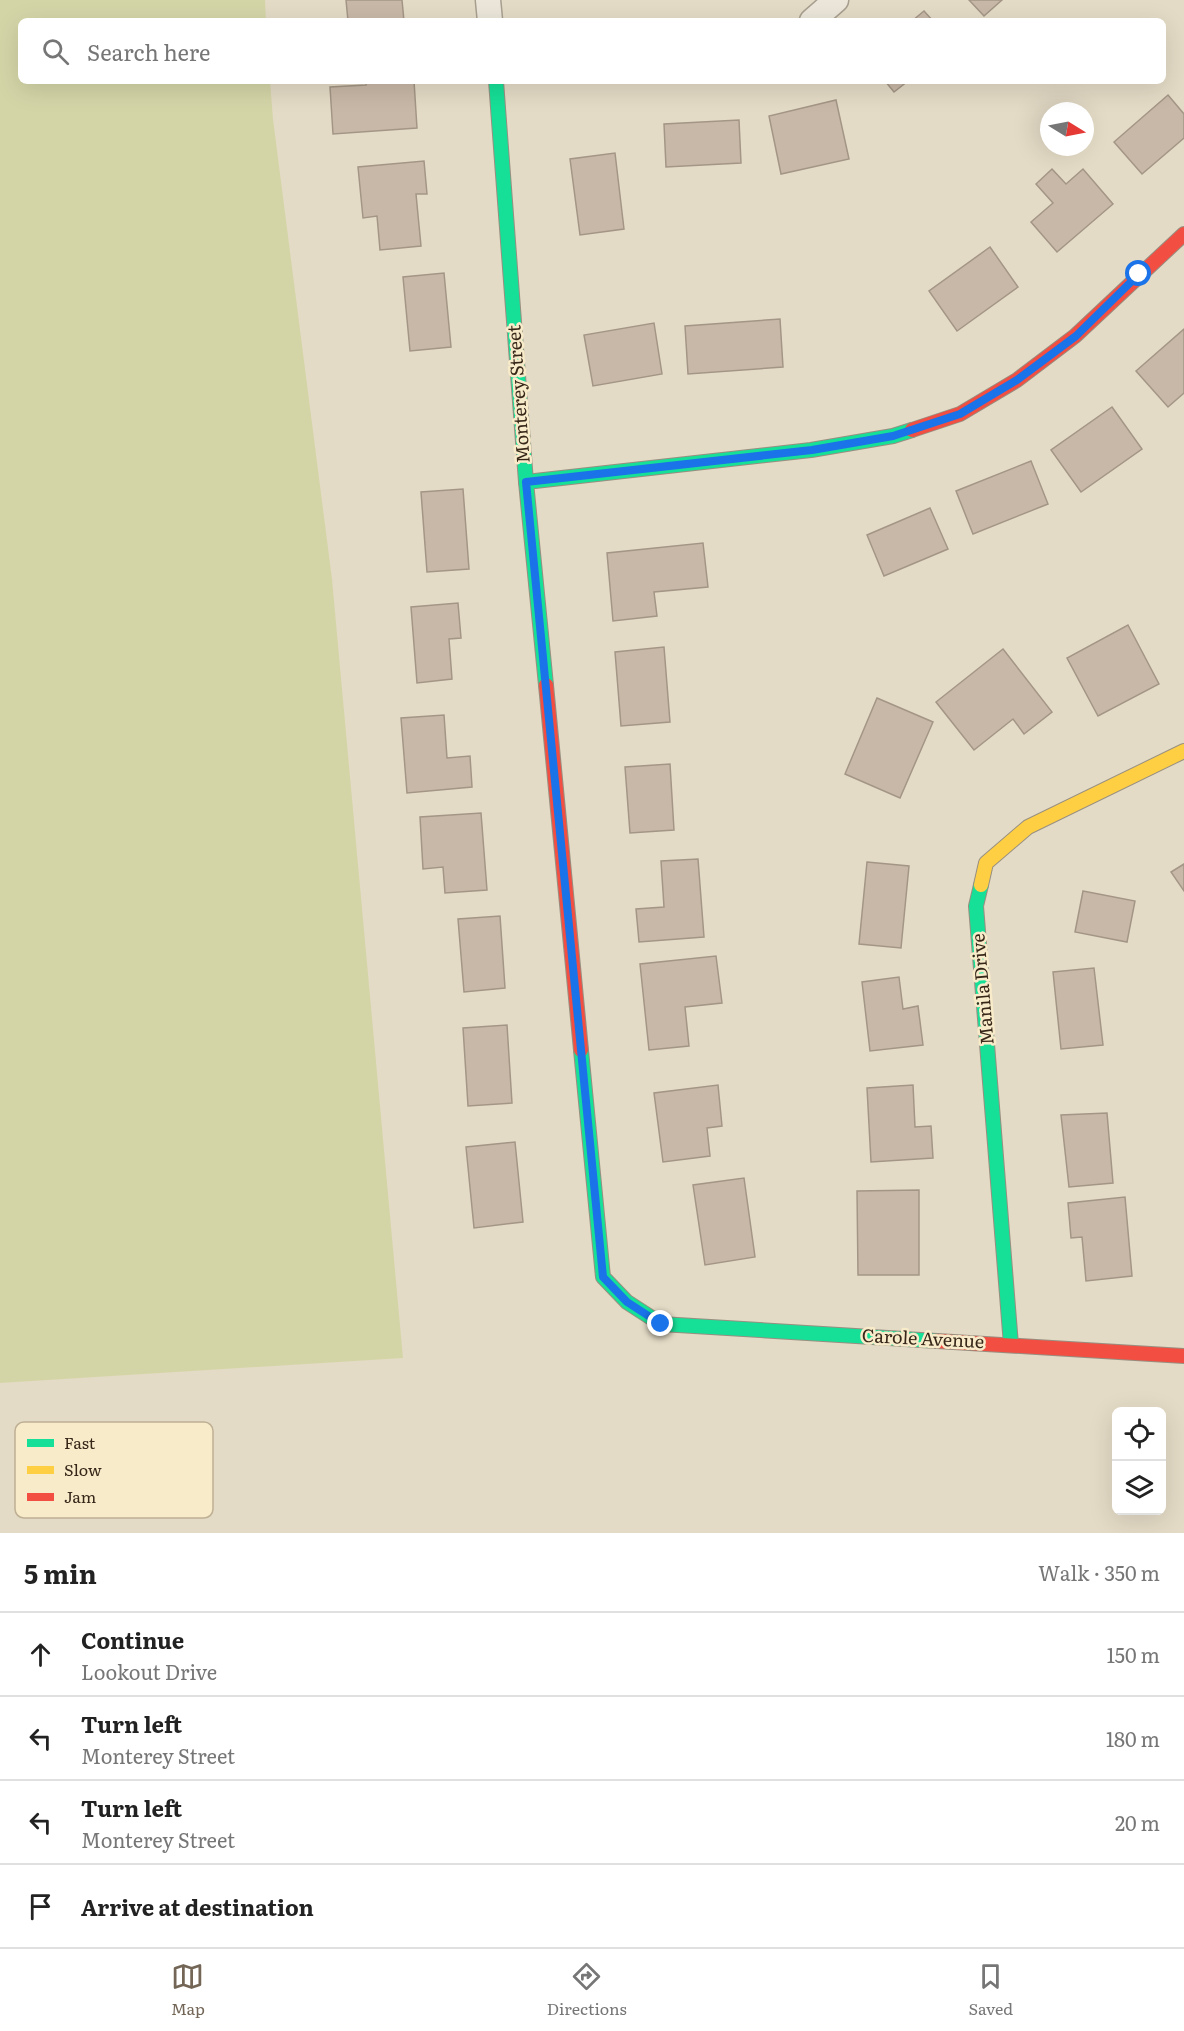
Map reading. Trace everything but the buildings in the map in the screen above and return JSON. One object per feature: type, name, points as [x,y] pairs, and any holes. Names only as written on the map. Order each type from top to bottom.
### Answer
[{"type":"street","points":[[488,0],[490,18]]},
{"type":"street","points":[[816,18],[837,0]]},
{"type":"street","name":"Monterey Street","points":[[496,84],[526,482],[603,1277],[627,1302],[661,1324]]},
{"type":"street","points":[[526,482],[812,450],[893,436],[960,414],[1017,380],[1076,336],[1139,274],[1184,234]]},
{"type":"street","name":"Manila Drive","points":[[1011,1345],[976,906],[987,863],[1028,827],[1184,751]]},
{"type":"street","name":"Carole Avenue","points":[[661,1324],[1184,1356]]},
{"type":"green space","points":[[0,0],[265,0],[266,18],[18,18],[18,84],[270,84],[332,579],[403,1358],[0,1383]]},
{"type":"traffic: fast","points":[[496,84],[526,482],[546,685]]},
{"type":"traffic: fast","points":[[526,482],[811,450],[893,436],[912,430]]},
{"type":"traffic: fast","points":[[981,885],[976,906],[1011,1345]]},
{"type":"traffic: fast","points":[[581,1050],[603,1277],[627,1302],[661,1324],[937,1341]]},
{"type":"traffic: slow","points":[[981,885],[986,863],[1028,827],[1184,751]]},
{"type":"traffic: jam","points":[[912,430],[960,414],[1017,380],[1075,336],[1184,234]]},
{"type":"traffic: jam","points":[[546,685],[581,1050]]},
{"type":"traffic: jam","points":[[937,1341],[1184,1356]]},
{"type":"route","points":[[661,1324],[627,1302],[603,1277],[526,482],[812,450],[893,436],[960,414],[1017,380],[1076,336],[1139,274]]}]
